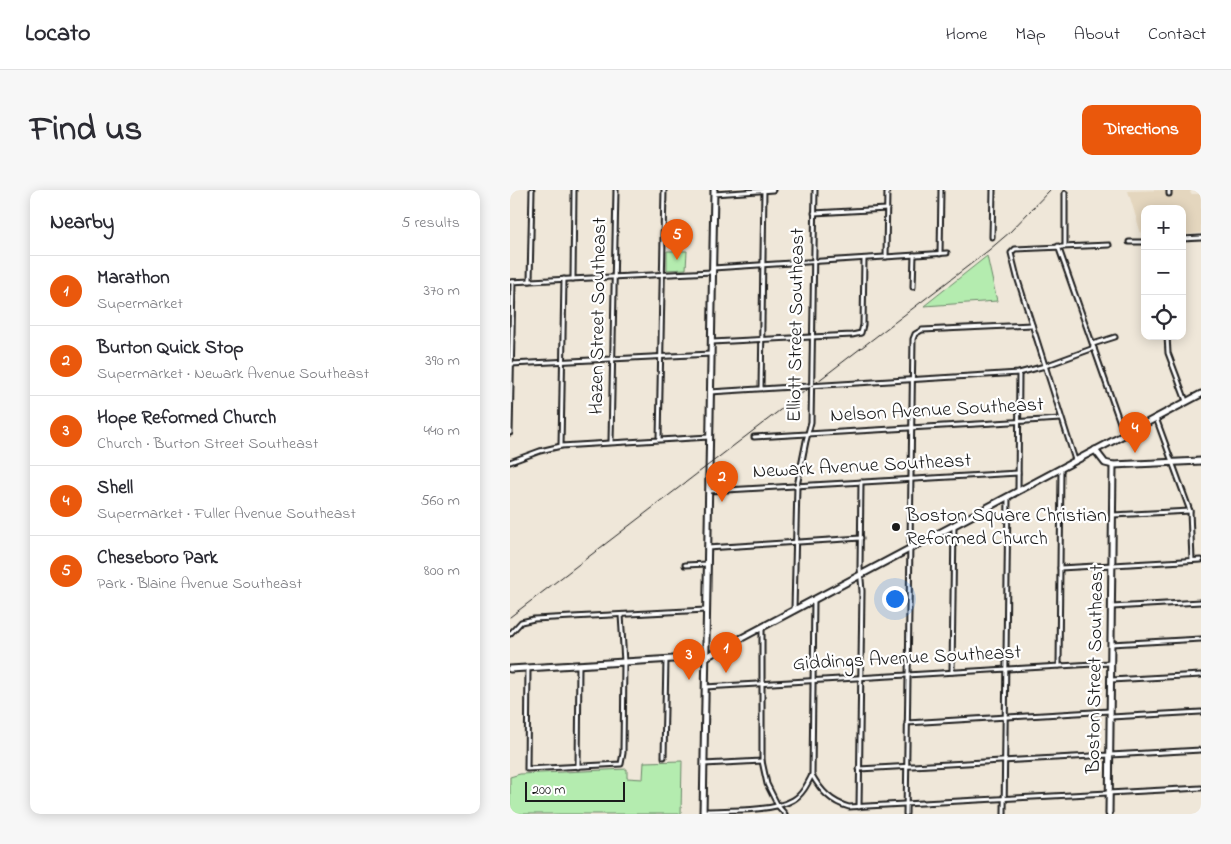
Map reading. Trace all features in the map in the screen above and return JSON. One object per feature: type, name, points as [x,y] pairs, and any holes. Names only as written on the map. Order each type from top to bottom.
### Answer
[{"type":"main road","points":[[703,813],[714,192]]},
{"type":"main road","points":[[510,669],[706,657],[1201,394]]},
{"type":"main road","points":[[1095,450],[1105,462],[1113,465],[1201,461]]},
{"type":"main road","name":"Boston Street Southeast","points":[[1109,814],[1113,465]]},
{"type":"street","points":[[530,281],[532,190]]},
{"type":"street","points":[[573,279],[574,190]]},
{"type":"street","name":"Hazen Street Southeast","points":[[612,442],[616,190]]},
{"type":"street","points":[[660,440],[664,190]]},
{"type":"street","points":[[761,388],[764,190]]},
{"type":"street","points":[[714,192],[773,190]]},
{"type":"street","name":"Elliott Street Southeast","points":[[794,609],[797,486],[811,422],[814,190]]},
{"type":"street","points":[[886,257],[888,190]]},
{"type":"street","points":[[940,254],[941,190]]},
{"type":"street","points":[[992,237],[993,190]]},
{"type":"street","points":[[1065,193],[1065,246]]},
{"type":"street","points":[[814,213],[887,209]]},
{"type":"street","points":[[1186,240],[1201,238]]},
{"type":"street","points":[[1129,242],[1141,242]]},
{"type":"street","points":[[1075,460],[1011,252],[1015,249],[1109,245]]},
{"type":"street","points":[[1058,246],[1124,434]]},
{"type":"street","points":[[510,433],[511,282],[663,274],[947,252]]},
{"type":"street","points":[[913,287],[914,255]]},
{"type":"street","points":[[711,342],[852,336],[862,333],[864,259]]},
{"type":"street","points":[[561,446],[564,279]]},
{"type":"street","points":[[906,814],[912,479],[912,352],[915,334],[922,330],[1032,325]]},
{"type":"street","points":[[710,392],[1019,373],[1045,366],[1115,337]]},
{"type":"street","points":[[1167,340],[1168,353],[1186,401]]},
{"type":"street","points":[[511,364],[711,354]]},
{"type":"street","points":[[1018,490],[1019,373]]},
{"type":"street","points":[[1156,417],[1190,511],[1192,560]]},
{"type":"street","name":"Nelson Avenue Southeast","points":[[754,437],[1061,419]]},
{"type":"street","points":[[510,462],[561,446],[709,437]]},
{"type":"street","points":[[1059,666],[1061,468]]},
{"type":"street","name":"Newark Avenue Southeast","points":[[708,491],[1018,474]]},
{"type":"street","points":[[859,807],[861,482]]},
{"type":"street","points":[[1004,814],[1008,496]]},
{"type":"street","points":[[1113,515],[1190,511]]},
{"type":"street","points":[[952,672],[954,524]]},
{"type":"street","points":[[707,548],[861,538]]},
{"type":"street","points":[[1060,568],[1201,560]]},
{"type":"street","points":[[685,565],[707,564]]},
{"type":"street","points":[[1007,570],[1012,569]]},
{"type":"street","points":[[703,813],[778,806],[794,800],[800,795],[812,776],[814,598]]},
{"type":"street","points":[[1112,607],[1201,602]]},
{"type":"street","points":[[510,634],[521,622],[534,619],[706,610]]},
{"type":"street","points":[[528,668],[528,769],[621,764],[624,662],[621,615]]},
{"type":"street","points":[[762,627],[762,761],[767,784],[778,806],[785,814]]},
{"type":"street","points":[[1111,644],[1201,638]]},
{"type":"street","points":[[664,757],[666,659]]},
{"type":"street","name":"Giddings Avenue Southeast","points":[[706,686],[1111,663]]},
{"type":"street","points":[[578,766],[579,665]]},
{"type":"street","points":[[1111,680],[1201,675]]},
{"type":"street","points":[[907,723],[1005,717],[1201,712]]},
{"type":"street","points":[[859,768],[1201,750]]},
{"type":"street","points":[[704,764],[762,761]]},
{"type":"street","points":[[812,776],[828,797],[849,807],[1201,788]]},
{"type":"shaded area","points":[[1166,190],[1167,197],[1172,196],[1172,190],[1191,190],[1190,193],[1192,194],[1201,194],[1201,233],[1186,235],[1186,205],[1141,205],[1141,234],[1128,191]]},
{"type":"green space","points":[[667,251],[687,251],[686,269],[667,270]]},
{"type":"green space","points":[[987,256],[997,301],[924,306]]},
{"type":"green space","points":[[682,761],[681,814],[510,814],[510,777],[520,774],[627,769],[627,778],[643,779],[644,762]]},
{"type":"railway","points":[[510,617],[989,250],[1010,232],[1050,190]]},
{"type":"place","name":"Cheseboro Park","points":[[677,260]]},
{"type":"place","name":"Shell","points":[[1135,453]]},
{"type":"place","name":"Burton Quick Stop","points":[[722,502]]},
{"type":"place","name":"Boston Square Christian Reformed Church","points":[[896,527]]},
{"type":"place","name":"Marathon","points":[[726,673]]},
{"type":"place","name":"Hope Reformed Church","points":[[689,680]]}]
